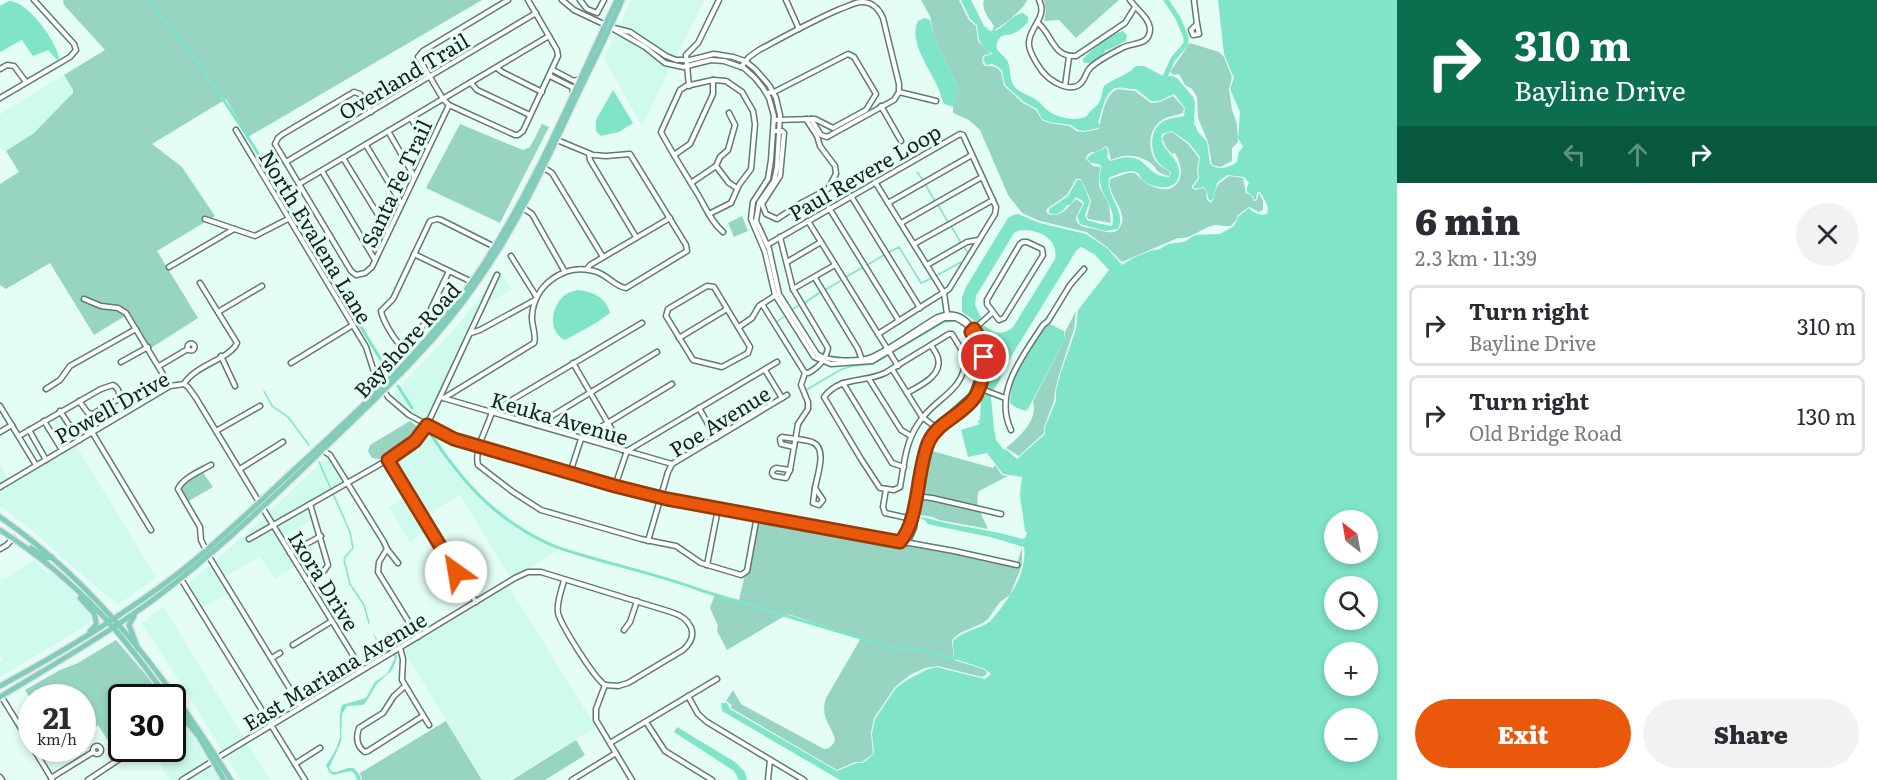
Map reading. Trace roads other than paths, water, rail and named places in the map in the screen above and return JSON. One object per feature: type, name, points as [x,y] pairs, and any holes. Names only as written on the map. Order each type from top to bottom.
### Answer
[{"type":"main road","name":"Bayshore Road","points":[[113,623],[148,603],[181,579],[322,450],[423,351],[446,324],[496,255],[524,206],[557,140],[608,26],[617,0]]},
{"type":"main road","name":"Bayshore Road","points":[[113,623],[229,536],[303,461],[383,389],[424,343],[472,282],[495,247],[523,197],[573,92],[622,0]]},
{"type":"main road","points":[[523,197],[524,206]]},
{"type":"main road","points":[[495,247],[496,255]]},
{"type":"main road","points":[[0,517],[74,577],[139,650],[185,709],[215,759],[224,780]]},
{"type":"main road","points":[[0,530],[47,558],[52,557]]},
{"type":"main road","points":[[16,540],[113,623],[158,684]]},
{"type":"main road","points":[[63,579],[94,613],[96,621],[92,630],[72,645]]},
{"type":"main road","points":[[139,650],[129,623],[148,603]]},
{"type":"main road","points":[[0,686],[113,623]]},
{"type":"main road","points":[[0,697],[113,623]]},
{"type":"main road","points":[[186,720],[231,780]]},
{"type":"street","points":[[0,98],[74,54],[76,50],[74,44],[34,0]]},
{"type":"street","points":[[508,0],[423,51],[418,57],[443,99],[450,106],[515,135],[521,133],[530,116],[553,70],[558,53],[528,0]]},
{"type":"street","points":[[562,0],[574,10],[608,26],[669,65],[687,67],[716,60],[741,67],[755,78],[767,93],[774,120],[769,176],[754,198],[751,212],[753,226],[765,245]]},
{"type":"street","points":[[574,10],[579,0],[587,9],[597,13],[604,0]]},
{"type":"street","points":[[689,86],[686,60],[688,52],[698,43],[719,0]]},
{"type":"street","points":[[786,0],[799,29]]},
{"type":"street","points":[[1039,0],[1042,10],[1030,37],[1030,50],[1045,74],[1054,81],[1071,87],[1078,85],[1092,66],[1125,46],[1145,41],[1149,35],[1149,25],[1130,0]]},
{"type":"street","points":[[1194,0],[1197,24]]},
{"type":"street","points":[[741,67],[759,50],[855,3],[867,2],[874,6],[883,18],[899,84],[894,100],[827,137],[821,135],[808,119]]},
{"type":"street","points":[[1038,23],[1058,51],[1069,57],[1082,54],[1098,40],[1122,25],[1135,7]]},
{"type":"street","name":"Overland Trail","points":[[286,162],[536,13]]},
{"type":"street","points":[[608,26],[630,32],[672,59],[686,60],[718,54],[745,61],[762,75],[774,92],[781,119],[775,178],[760,200],[756,212],[757,225],[765,245],[777,295],[813,351],[823,360],[862,360],[873,357],[888,350],[935,318],[958,315],[964,318],[984,346],[987,356],[986,366],[977,388],[947,417],[928,444],[920,476],[913,531],[907,543]]},
{"type":"street","points":[[299,184],[549,36]]},
{"type":"street","points":[[767,93],[774,92],[848,54],[851,55],[874,92],[875,98],[866,110],[833,128],[819,120],[774,120]]},
{"type":"street","points":[[1065,86],[1069,57]]},
{"type":"street","points":[[669,65],[672,59]]},
{"type":"street","points":[[0,69],[7,65],[14,66],[26,82]]},
{"type":"street","points":[[497,68],[542,92]]},
{"type":"street","points":[[553,70],[574,81],[580,79]]},
{"type":"street","points":[[550,76],[572,87],[573,92]]},
{"type":"street","points":[[674,155],[690,144],[713,94],[713,80]]},
{"type":"street","points":[[709,214],[731,203],[751,169],[755,124],[753,111],[747,97],[737,87],[726,81],[713,80],[680,90],[661,132],[709,214],[723,232]]},
{"type":"street","points":[[471,83],[477,90],[530,116]]},
{"type":"street","name":"Santa Fe Trail","points":[[371,111],[360,94],[354,92],[292,128],[276,140],[277,147],[353,274],[359,275],[368,272],[375,260],[450,106]]},
{"type":"street","points":[[898,92],[936,101]]},
{"type":"street","points":[[881,106],[901,141]]},
{"type":"street","points":[[691,183],[716,166],[720,157],[728,150],[735,128],[729,113]]},
{"type":"street","points":[[411,118],[428,148]]},
{"type":"street","points":[[774,131],[784,133],[780,176],[771,193],[762,203],[766,214],[777,219],[828,189],[836,174],[835,166],[819,146],[817,136],[808,119]]},
{"type":"street","name":"North Evalena Lane","points":[[236,130],[353,325],[383,389]]},
{"type":"street","points":[[388,131],[415,176]]},
{"type":"street","name":"Paul Revere Loop","points":[[765,245],[960,134],[965,137],[993,200]]},
{"type":"street","points":[[470,333],[480,330],[535,298],[551,279],[565,272],[587,269],[603,274],[619,286],[626,288],[687,251],[686,245],[630,154],[606,156],[589,154],[557,140]]},
{"type":"street","points":[[366,145],[401,204]]},
{"type":"street","points":[[589,154],[590,160],[636,237]]},
{"type":"street","points":[[888,202],[972,155]]},
{"type":"street","points":[[343,158],[388,231]]},
{"type":"street","points":[[716,166],[729,183],[738,188]]},
{"type":"street","points":[[544,168],[552,173],[603,257]]},
{"type":"street","points":[[322,171],[375,260]]},
{"type":"street","points":[[901,223],[982,177]]},
{"type":"street","points":[[875,182],[944,293],[947,316]]},
{"type":"street","points":[[851,196],[920,308]]},
{"type":"street","points":[[878,334],[949,290],[995,214],[996,207],[993,200],[914,244]]},
{"type":"street","points":[[524,206],[532,214],[565,272]]},
{"type":"street","points":[[830,208],[899,321]]},
{"type":"street","points":[[587,269],[603,257],[670,218]]},
{"type":"street","points":[[206,219],[255,236],[288,219]]},
{"type":"street","points":[[405,349],[399,344],[381,311],[393,299],[430,221],[437,219],[442,221],[495,247]]},
{"type":"street","points":[[808,221],[898,366]]},
{"type":"street","points":[[169,267],[235,229]]},
{"type":"street","name":"Paul Revere Loop","points":[[780,237],[793,289],[828,348],[823,360]]},
{"type":"street","points":[[927,265],[967,242],[980,240]]},
{"type":"street","points":[[787,262],[821,242]]},
{"type":"street","points":[[1027,242],[1042,249],[1043,255],[1004,318],[999,320],[992,313],[987,300],[1020,244],[1027,242]]},
{"type":"street","points":[[414,254],[472,282]]},
{"type":"street","points":[[442,397],[534,343],[536,339],[532,315],[535,298],[511,256]]},
{"type":"street","points":[[793,289],[835,265]]},
{"type":"street","points":[[1011,430],[1005,398],[1014,371],[1070,285],[1084,269]]},
{"type":"street","points":[[420,332],[450,271]]},
{"type":"street","points":[[249,539],[388,460],[415,441],[427,425],[442,397],[497,275]]},
{"type":"street","points":[[814,278],[858,349],[862,360]]},
{"type":"street","points":[[200,283],[218,312],[262,286]]},
{"type":"street","points":[[707,286],[711,286],[714,287],[739,327],[750,350],[722,368],[693,360],[666,316],[668,309],[707,286]]},
{"type":"street","points":[[739,327],[752,318],[756,308],[777,295]]},
{"type":"street","points":[[84,299],[123,310],[148,347],[170,386]]},
{"type":"street","points":[[762,304],[805,373]]},
{"type":"street","points":[[679,338],[728,309]]},
{"type":"street","name":"Powell Drive","points":[[0,487],[170,386],[184,384],[199,370],[234,349],[237,343],[218,312]]},
{"type":"street","points":[[972,331],[992,313]]},
{"type":"street","points":[[642,323],[492,412],[479,446],[477,461],[481,468],[535,507],[648,541],[680,547],[699,562],[732,573],[744,574],[747,571],[757,516]]},
{"type":"street","points":[[291,363],[353,325]]},
{"type":"street","points":[[46,389],[60,380],[70,366],[136,329]]},
{"type":"street","points":[[952,334],[965,354],[966,360],[956,387],[922,417],[911,436],[900,487],[894,490],[886,489],[878,486],[825,400],[826,394],[852,380],[869,379],[881,375],[931,345],[952,334]]},
{"type":"street","points":[[907,393],[933,375],[937,369],[938,358],[931,345]]},
{"type":"street","points":[[121,362],[148,347]]},
{"type":"street","points":[[159,366],[188,349]]},
{"type":"street","points":[[537,425],[657,352]]},
{"type":"street","points":[[221,356],[235,386]]},
{"type":"street","points":[[805,373],[814,370],[823,360]]},
{"type":"street","points":[[624,451],[777,362]]},
{"type":"street","points":[[573,363],[624,451],[615,486]]},
{"type":"street","points":[[892,369],[922,417],[938,429]]},
{"type":"street","points":[[765,370],[782,398]]},
{"type":"street","points":[[790,470],[798,424],[808,408],[801,385],[805,373]]},
{"type":"street","points":[[869,379],[901,430],[911,436]]},
{"type":"street","name":"Ixora Drive","points":[[184,384],[191,390],[362,670]]},
{"type":"street","points":[[570,473],[580,439],[672,384]]},
{"type":"street","points":[[843,384],[892,463],[904,467]]},
{"type":"street","points":[[19,436],[60,411],[104,387],[115,386],[119,394],[118,399],[90,414],[79,401]]},
{"type":"street","points":[[977,388],[1005,398]]},
{"type":"street","points":[[383,389],[401,409],[451,437],[615,486],[661,498],[1017,565]]},
{"type":"street","name":"Poe Avenue","points":[[648,541],[672,464],[787,395]]},
{"type":"street","name":"Keuka Avenue","points":[[442,397],[672,464]]},
{"type":"street","points":[[0,405],[36,465]]},
{"type":"street","points":[[216,431],[260,406]]},
{"type":"street","points":[[699,408],[716,438]]},
{"type":"street","points":[[60,411],[78,440]]},
{"type":"street","points":[[98,411],[106,424]]},
{"type":"street","points":[[44,421],[62,450]]},
{"type":"street","points":[[0,432],[12,425]]},
{"type":"street","points":[[29,430],[46,460]]},
{"type":"street","points":[[92,432],[151,530]]},
{"type":"street","points":[[794,447],[781,444],[780,439],[782,437],[812,442],[819,448],[821,455],[815,488]]},
{"type":"street","points":[[240,470],[283,442]]},
{"type":"street","points":[[322,450],[330,455],[387,549],[398,563]]},
{"type":"street","points":[[388,460],[476,602]]},
{"type":"street","points":[[211,465],[184,481],[178,489],[200,527],[201,540],[207,553],[301,707]]},
{"type":"street","points":[[886,489],[883,507],[885,513],[913,519]]},
{"type":"street","points":[[917,496],[1001,514]]},
{"type":"street","points":[[307,580],[324,571],[328,565],[310,504]]},
{"type":"street","points":[[708,565],[718,509]]},
{"type":"street","points":[[900,542],[908,532],[913,519]]},
{"type":"street","points":[[290,553],[321,536]]},
{"type":"street","points":[[0,549],[16,540]]},
{"type":"street","points":[[387,549],[379,562],[378,572],[418,637]]},
{"type":"street","name":"East Mariana Avenue","points":[[182,780],[528,572],[541,572],[637,601],[684,617],[691,627],[691,640],[683,650],[628,683],[618,686],[605,685]]},
{"type":"street","points":[[181,579],[305,780]]},
{"type":"street","points":[[564,580],[558,606],[559,616],[594,674],[605,685],[597,705],[598,726],[632,780]]},
{"type":"street","points":[[624,630],[630,622],[637,601]]},
{"type":"street","points":[[293,645],[332,621]]},
{"type":"street","points":[[398,649],[403,659],[401,677],[429,725]]},
{"type":"street","points":[[272,658],[280,653]]},
{"type":"street","points":[[610,743],[717,679]]},
{"type":"street","points":[[405,686],[394,696],[383,713],[359,728],[357,735],[359,746],[365,752],[368,751],[423,716]]},
{"type":"street","points":[[688,696],[704,720],[804,780]]},
{"type":"street","points":[[0,697],[18,725]]},
{"type":"street","points":[[646,722],[665,751],[711,780]]},
{"type":"street","points":[[295,764],[320,748]]},
{"type":"street","points":[[572,780],[615,753]]},
{"type":"street","points":[[768,780],[770,760]]},
{"type":"street","points":[[41,762],[52,779],[78,762]]},
{"type":"street","points":[[88,780],[115,762]]},
{"type":"waterway","points":[[147,0],[215,87],[245,133],[388,371]]},
{"type":"waterway","points":[[1164,79],[1173,59],[1186,44],[1186,37],[1178,18],[1166,0]]},
{"type":"waterway","points":[[917,172],[923,180]]},
{"type":"waterway","points":[[925,184],[935,201]]},
{"type":"waterway","points":[[938,205],[948,222]]},
{"type":"waterway","points":[[951,226],[961,243]]},
{"type":"waterway","points":[[889,252],[899,247],[921,283],[932,278]]},
{"type":"waterway","points":[[964,247],[968,253]]},
{"type":"waterway","points":[[867,265],[884,255]]},
{"type":"waterway","points":[[936,276],[961,262]]},
{"type":"waterway","points":[[846,277],[863,267]]},
{"type":"waterway","points":[[825,290],[842,280]]},
{"type":"waterway","points":[[804,303],[821,292]]},
{"type":"waterway","points":[[791,310],[800,305]]},
{"type":"waterway","points":[[776,322],[785,316]]},
{"type":"waterway","points":[[893,352],[944,322],[956,321]]},
{"type":"waterway","points":[[806,390],[842,369],[873,364],[887,356]]},
{"type":"waterway","points":[[398,386],[412,408]]},
{"type":"waterway","points":[[264,391],[272,406],[288,417],[309,445]]},
{"type":"waterway","points":[[430,433],[454,468],[481,498],[512,523],[549,544],[897,649],[916,649],[954,659]]},
{"type":"waterway","points":[[319,462],[350,532],[353,548],[344,560],[350,584],[364,605],[369,623]]}]
